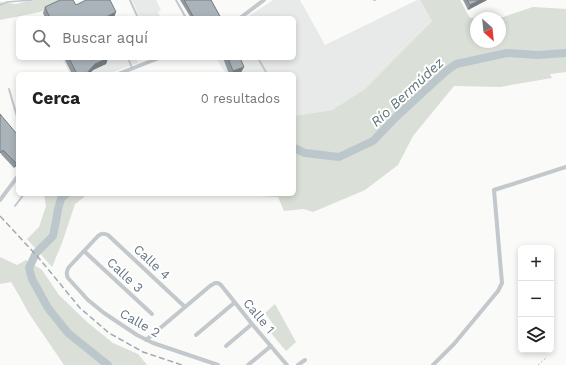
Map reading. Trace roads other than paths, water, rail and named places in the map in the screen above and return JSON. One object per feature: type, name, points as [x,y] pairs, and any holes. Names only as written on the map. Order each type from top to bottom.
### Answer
[{"type":"street","points":[[243,16],[264,0]]},
{"type":"street","points":[[124,72],[153,60]]},
{"type":"street","points":[[433,365],[454,344],[498,291],[502,283],[494,190],[566,167]]},
{"type":"street","points":[[0,200],[16,179]]},
{"type":"street","name":"Calle 4","points":[[84,251],[98,236],[104,233],[108,235],[185,307]]},
{"type":"street","name":"Calle 2","points":[[84,251],[69,267],[67,274],[68,278],[88,300],[104,313],[146,340],[218,365]]},
{"type":"street","name":"Calle 3","points":[[84,251],[152,314]]},
{"type":"street","name":"Calle 1","points":[[185,307],[214,283],[218,283],[287,365]]},
{"type":"street","points":[[196,335],[234,303]]},
{"type":"street","points":[[146,340],[185,307]]},
{"type":"street","points":[[226,346],[252,324]]},
{"type":"street","points":[[248,365],[271,346]]},
{"type":"street","points":[[298,365],[305,360]]},
{"type":"lane","points":[[130,0],[137,16]]},
{"type":"lane","points":[[176,0],[185,16]]},
{"type":"lane","points":[[129,60],[133,69]]},
{"type":"lane","points":[[259,60],[266,72]]},
{"type":"lane","points":[[9,89],[16,113]]},
{"type":"lane","points":[[16,206],[23,196]]},
{"type":"waterway","points":[[0,5],[7,2],[32,0]]},
{"type":"waterway","name":"Río Bermúdez","points":[[296,149],[305,153],[339,157],[373,141],[397,116],[445,72],[456,64],[507,53],[538,55],[566,53]]},
{"type":"waterway","name":"Río Bermúdez","points":[[64,196],[61,199],[58,209],[53,236],[36,253],[29,268],[32,279],[48,308],[68,333],[108,365]]},
{"type":"railway","points":[[0,216],[38,257],[80,308],[109,333],[143,352],[182,365]]}]
